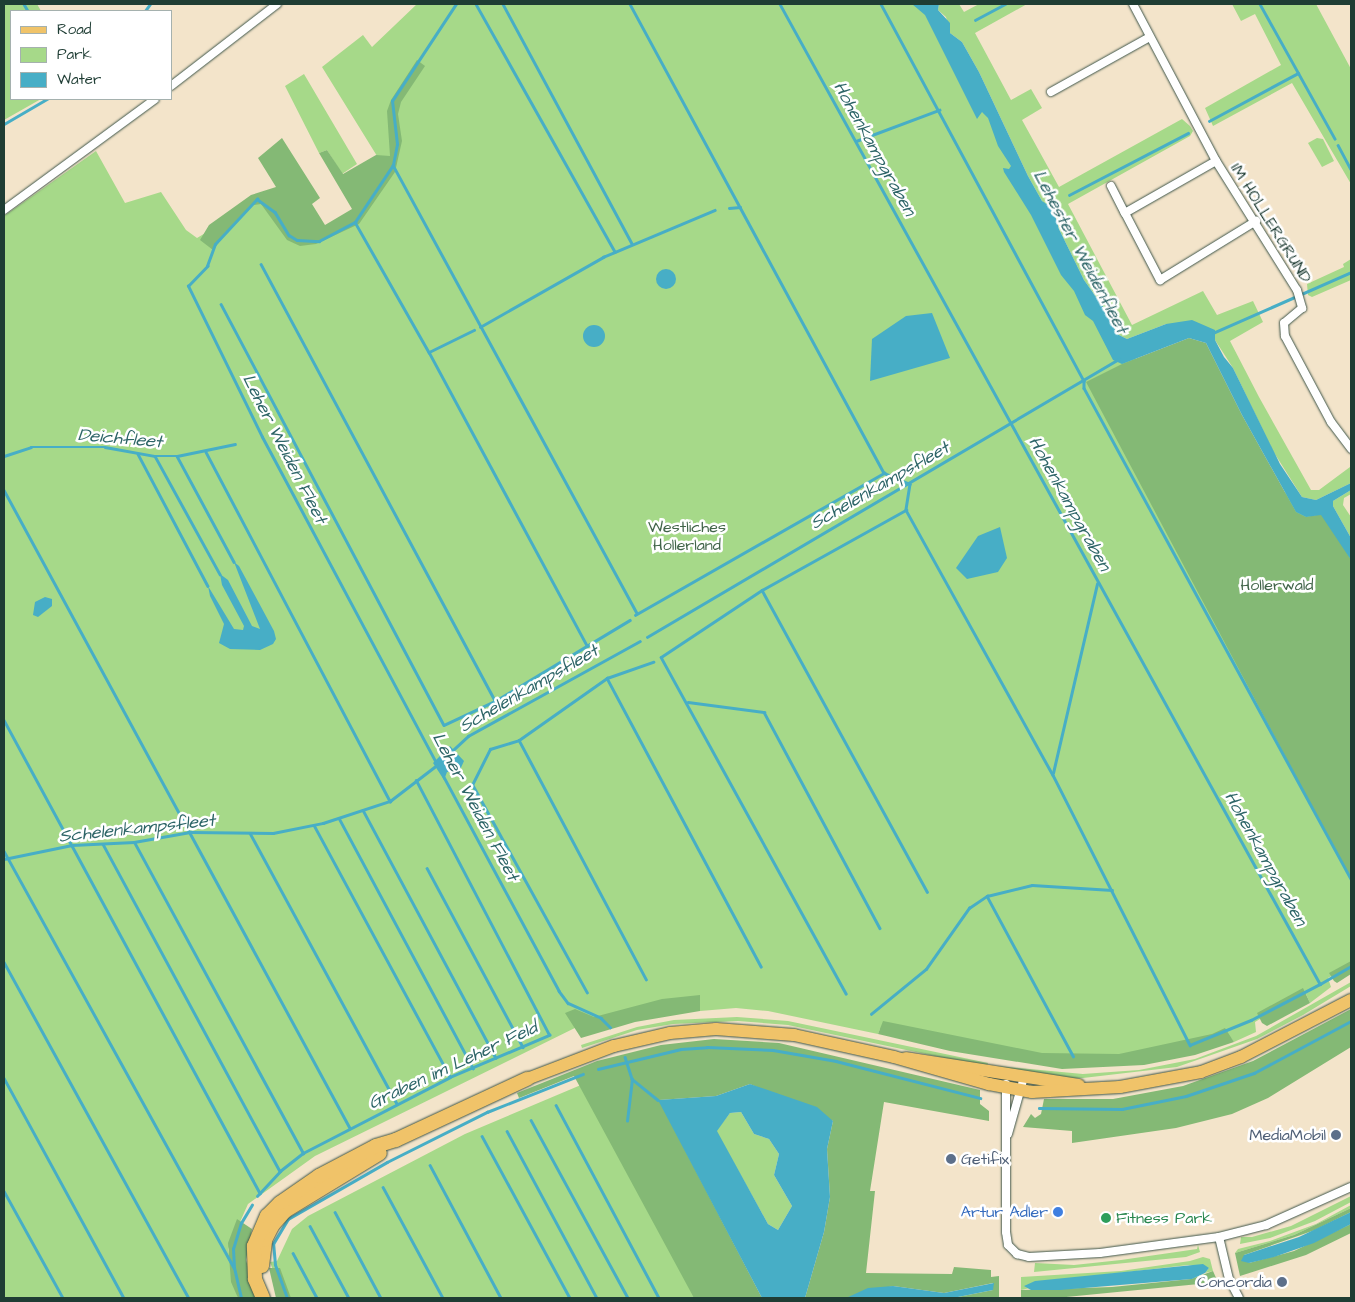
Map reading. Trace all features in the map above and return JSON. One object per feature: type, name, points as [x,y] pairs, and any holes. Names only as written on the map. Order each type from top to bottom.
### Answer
[{"type":"highway","points":[[263,1298],[252,1262],[258,1232],[267,1216],[319,1176],[376,1146],[396,1140],[527,1079]]},
{"type":"highway","points":[[271,1298],[262,1271],[262,1254],[272,1226],[313,1192],[377,1156],[396,1140]]},
{"type":"main road","points":[[1332,1008],[1351,993]]},
{"type":"main road","points":[[1006,1081],[1021,1090],[1057,1092],[1153,1083],[1201,1072],[1242,1057],[1332,1008],[1351,1000]]},
{"type":"main road","points":[[527,1079],[614,1046],[670,1034],[716,1029],[794,1035],[894,1057],[926,1069],[1006,1081],[1024,1077],[1106,1088]]},
{"type":"street","points":[[172,85],[278,4]]},
{"type":"street","name":"IM HOLLERGRUND","points":[[1133,4],[1216,161],[1256,221],[1300,295],[1300,312],[1284,323],[1285,336],[1326,413],[1351,449]]},
{"type":"street","points":[[1051,92],[1150,37]]},
{"type":"street","points":[[4,210],[154,100]]},
{"type":"street","points":[[1125,213],[1216,161]]},
{"type":"street","points":[[1111,186],[1160,280],[1256,221]]},
{"type":"street","points":[[1007,1138],[1024,1077]]},
{"type":"street","points":[[1006,1081],[1006,1232],[1008,1245],[1017,1254],[1029,1258],[1066,1257],[1219,1238],[1266,1225],[1351,1186]]},
{"type":"street","points":[[1219,1238],[1229,1279],[1240,1298]]},
{"type":"green space","points":[[4,4],[37,4],[40,10],[10,10],[10,100],[39,100],[4,120]]},
{"type":"green space","name":"Westliches Hollerland","points":[[417,4],[929,4],[1105,331],[1351,552],[1351,965],[1328,978],[1331,987],[1310,1003],[1305,992],[1255,1022],[1256,1032],[1234,1042],[1230,1037],[1122,1066],[880,1029],[878,1034],[768,1011],[736,1008],[700,1011],[700,1004],[587,1022],[315,1156],[248,1204],[228,1249],[238,1298],[4,1298],[4,216],[96,151],[125,203],[161,192],[186,230],[197,238],[279,189],[311,237],[354,212],[377,156],[322,67],[363,35],[372,47]]},
{"type":"green space","points":[[939,4],[959,4],[964,12],[979,4],[1027,4],[975,33],[1011,100],[1031,89],[1042,108],[1022,120],[1059,187],[1182,119],[1190,126],[1193,131],[1190,136],[1068,204],[1132,325],[1203,291],[1217,315],[1253,301],[1263,322],[1230,341],[1259,397],[1311,490],[1319,490],[1350,467],[1351,483],[1316,500],[1302,497],[1273,451],[1233,368],[1215,340],[1215,332],[1166,324],[1127,339],[1117,334],[1109,315],[1084,280],[1059,229],[1057,217],[1042,201],[1028,176],[979,72],[962,42],[950,33],[946,17],[938,10]]},
{"type":"green space","points":[[1232,4],[1316,4],[1351,69],[1351,184],[1292,83],[1213,126],[1205,108],[1281,65],[1255,14],[1241,21]]},
{"type":"green space","points":[[417,60],[425,66],[401,102],[398,114],[402,141],[395,172],[359,224],[316,244],[300,246],[287,240],[261,204],[253,205],[234,223],[213,250],[200,240],[209,225],[251,195],[276,187],[258,158],[282,138],[320,198],[312,204],[325,225],[352,209],[319,153],[327,150],[343,174],[376,155],[390,156],[387,111],[391,100]]},
{"type":"green space","points":[[304,74],[357,164],[342,174],[327,150],[319,153],[285,86]]},
{"type":"green space","points":[[1317,138],[1323,139],[1334,161],[1322,167],[1308,143]]},
{"type":"green space","points":[[1351,259],[1351,280],[1312,297],[1308,295],[1307,284],[1344,267],[1343,264]]},
{"type":"green space","name":"Hollerwald","points":[[1189,338],[1206,343],[1242,415],[1296,512],[1306,517],[1321,514],[1329,522],[1351,560],[1351,880],[1086,382],[1122,364]]},
{"type":"green space","points":[[1351,490],[1351,494],[1344,498],[1343,505],[1351,517],[1351,538],[1333,506],[1333,501]]},
{"type":"green space","points":[[1351,961],[1351,974],[1337,983],[1334,981],[1329,973]]},
{"type":"green space","points":[[1351,982],[1351,986],[1303,1015],[1257,1039],[1177,1067],[1083,1078],[1060,1078],[996,1066],[1083,1074],[1139,1070],[1195,1059],[1256,1036]]},
{"type":"green space","points":[[1303,988],[1310,1003],[1267,1026],[1262,1023],[1257,1013]]},
{"type":"green space","points":[[700,995],[700,1011],[635,1022],[581,1038],[565,1013],[575,1009],[594,1017],[662,999]]},
{"type":"green space","points":[[1351,1009],[1351,1047],[1268,1098],[1232,1114],[1176,1128],[1072,1143],[1072,1131],[1023,1127],[1031,1114],[1035,1118],[1041,1114],[1044,1099],[1113,1099],[1183,1086],[1253,1061]]},
{"type":"green space","points":[[737,1017],[788,1021],[988,1063],[987,1067],[788,1025],[738,1021],[673,1024],[637,1030],[582,1048],[581,1045],[637,1027],[674,1020]]},
{"type":"green space","points":[[883,1021],[1042,1053],[1119,1054],[1212,1034],[1225,1028],[1234,1042],[1195,1055],[1144,1065],[1062,1069],[950,1051],[878,1034]]},
{"type":"green space","points":[[714,1039],[779,1043],[980,1090],[980,1104],[989,1111],[989,1121],[884,1102],[870,1191],[875,1191],[866,1273],[952,1274],[954,1267],[991,1270],[991,1277],[999,1276],[999,1298],[953,1298],[993,1290],[993,1283],[944,1293],[893,1286],[846,1298],[805,1298],[824,1232],[830,1197],[827,1149],[833,1121],[750,1084],[716,1096],[659,1100],[762,1298],[694,1298],[574,1076],[519,1098],[517,1093],[597,1061],[661,1045]]},
{"type":"green space","points":[[588,1082],[708,1298],[283,1298],[270,1262],[277,1261],[292,1229],[308,1216],[465,1134]]},
{"type":"green space","points":[[741,1112],[754,1134],[769,1139],[779,1154],[774,1175],[792,1206],[778,1230],[768,1224],[716,1131],[730,1113]]},
{"type":"green space","points":[[1351,1196],[1351,1202],[1315,1221],[1270,1238],[1240,1244],[1241,1237],[1252,1237],[1291,1226]]},
{"type":"green space","points":[[1351,1205],[1351,1208],[1294,1235],[1235,1253],[1238,1249],[1270,1241],[1316,1224]]},
{"type":"green space","points":[[1351,1208],[1351,1212],[1315,1230],[1244,1255],[1249,1263],[1294,1251],[1351,1224],[1351,1233],[1306,1255],[1240,1276],[1235,1253],[1294,1235]]},
{"type":"green space","points":[[237,1219],[252,1229],[246,1260],[257,1298],[238,1298],[231,1282],[228,1243]]},
{"type":"green space","points":[[1198,1245],[1200,1252],[1186,1257],[1034,1272],[1035,1263],[1074,1265],[1121,1260],[1197,1249]]},
{"type":"green space","points":[[1203,1257],[1210,1259],[1213,1271],[1205,1273],[1209,1268],[1188,1265],[1076,1278],[1021,1290],[1021,1277],[1121,1271],[1190,1261]]},
{"type":"green space","points":[[269,1268],[280,1268],[291,1298],[276,1298]]},
{"type":"green space","points":[[1213,1271],[1217,1280],[1199,1284],[1056,1298],[1021,1298],[1021,1290],[1112,1287],[1191,1279]]},
{"type":"water","points":[[912,4],[939,4],[938,10],[950,23],[950,33],[962,42],[979,72],[1028,176],[1042,201],[1053,208],[1059,229],[1084,280],[1109,315],[1117,334],[1127,339],[1166,324],[1192,320],[1215,330],[1215,340],[1224,357],[1233,368],[1280,464],[1302,497],[1316,500],[1351,483],[1351,490],[1333,501],[1333,506],[1351,538],[1351,560],[1321,515],[1306,517],[1296,512],[1242,415],[1206,343],[1189,338],[1122,364],[1113,360],[1093,321],[1085,315],[1074,291],[1061,275],[1031,215],[1004,172],[1003,168],[1009,169],[1011,166],[998,146],[988,118],[982,112],[977,119],[925,15]]},
{"type":"water","points":[[666,269],[673,272],[676,279],[673,286],[666,289],[659,286],[656,279],[659,272]]},
{"type":"water","points":[[932,313],[950,358],[870,381],[872,339],[906,316]]},
{"type":"water","points":[[594,325],[602,328],[605,336],[602,344],[594,347],[586,344],[583,336],[586,328]]},
{"type":"water","points":[[1000,527],[1007,558],[998,572],[967,579],[956,568],[978,536]]},
{"type":"water","points":[[234,562],[239,566],[274,631],[276,639],[273,644],[260,650],[230,649],[219,643],[224,624],[210,596],[208,586],[234,629],[243,630],[244,626],[222,585],[220,574],[228,580],[252,626],[260,629]]},
{"type":"water","points":[[45,597],[52,599],[52,606],[38,617],[33,615],[35,602]]},
{"type":"water","points":[[450,746],[464,761],[459,772],[447,772],[444,780],[433,763]]},
{"type":"water","points":[[750,1084],[817,1107],[833,1121],[827,1149],[830,1197],[824,1232],[805,1298],[762,1298],[658,1100],[716,1096]],"holes":[[[741,1112],[754,1134],[769,1139],[779,1154],[774,1175],[792,1206],[778,1230],[768,1224],[717,1131],[730,1113]]]},
{"type":"water","points":[[1351,1212],[1351,1224],[1314,1243],[1274,1257],[1249,1263],[1241,1261],[1244,1255],[1299,1237]]},
{"type":"water","points":[[1203,1264],[1209,1268],[1205,1273],[1192,1279],[1060,1290],[1031,1290],[1024,1286],[1035,1281]]},
{"type":"water","points":[[994,1283],[993,1290],[953,1298],[846,1298],[868,1288],[893,1286],[944,1293]]},
{"type":"waterway","points":[[24,4],[27,10]]},
{"type":"waterway","points":[[146,10],[150,4]]},
{"type":"waterway","name":"Leher Weiden Fleet","points":[[435,761],[262,437],[188,286],[207,266],[215,244],[257,199],[275,212],[289,235],[297,240],[319,241],[355,222],[393,165],[397,144],[392,101],[456,4]]},
{"type":"waterway","points":[[476,4],[615,252]]},
{"type":"waterway","points":[[503,4],[632,244]]},
{"type":"waterway","points":[[630,4],[884,473],[910,484],[906,510],[1053,775],[1190,1045],[1251,1020],[1320,984]]},
{"type":"waterway","name":"Hohenkampgraben","points":[[780,4],[1320,984],[1351,966]]},
{"type":"waterway","points":[[881,4],[1084,381],[1084,388],[1351,879]]},
{"type":"waterway","points":[[975,20],[1005,4]]},
{"type":"waterway","points":[[1260,4],[1335,139]]},
{"type":"waterway","points":[[1209,121],[1298,73]]},
{"type":"waterway","points":[[4,124],[45,100]]},
{"type":"waterway","points":[[856,141],[939,110]]},
{"type":"waterway","name":"Lehester Weidenfleet","points":[[1069,195],[1188,133]]},
{"type":"waterway","points":[[1338,145],[1351,169]]},
{"type":"waterway","points":[[393,165],[637,613]]},
{"type":"waterway","points":[[729,208],[740,207]]},
{"type":"waterway","points":[[480,327],[603,257],[715,210]]},
{"type":"waterway","points":[[355,222],[429,352],[587,646]]},
{"type":"waterway","points":[[261,264],[495,701]]},
{"type":"waterway","points":[[1213,333],[1351,272]]},
{"type":"waterway","points":[[221,304],[444,725],[495,701],[630,620]]},
{"type":"waterway","points":[[429,352],[474,330]]},
{"type":"waterway","name":"Schelenkampsfleet","points":[[647,637],[1119,359]]},
{"type":"waterway","name":"Deichfleet","points":[[4,456],[31,447],[105,447],[155,456],[177,456],[235,444]]},
{"type":"waterway","points":[[206,452],[390,801]]},
{"type":"waterway","points":[[138,454],[208,586]]},
{"type":"waterway","points":[[155,456],[220,574]]},
{"type":"waterway","points":[[177,456],[234,562]]},
{"type":"waterway","points":[[635,615],[884,473]]},
{"type":"waterway","points":[[4,490],[350,1128]]},
{"type":"waterway","points":[[661,657],[762,590],[906,510]]},
{"type":"waterway","points":[[1053,773],[1097,584]]},
{"type":"waterway","points":[[762,590],[927,892]]},
{"type":"waterway","name":"Schelenkampsfleet","points":[[452,751],[468,736],[640,641]]},
{"type":"waterway","points":[[661,657],[846,993]]},
{"type":"waterway","points":[[587,993],[472,785],[490,749],[519,740],[607,678],[653,662]]},
{"type":"waterway","points":[[607,678],[761,966]]},
{"type":"waterway","points":[[688,702],[764,712],[880,928]]},
{"type":"waterway","points":[[4,720],[260,1193]]},
{"type":"waterway","points":[[519,740],[646,979]]},
{"type":"waterway","name":"Schelenkampsfleet","points":[[4,859],[72,845],[134,842],[191,832],[273,833],[323,823],[390,801],[437,765]]},
{"type":"waterway","name":"Leher Weiden Fleet","points":[[444,777],[559,991],[568,1003],[601,1018],[610,1027]]},
{"type":"waterway","name":"Graben im Leher Feld","points":[[257,1196],[280,1171],[303,1153],[450,1077],[549,1035],[416,781]]},
{"type":"waterway","points":[[363,810],[496,1058]]},
{"type":"waterway","points":[[339,818],[473,1068]]},
{"type":"waterway","points":[[314,825],[450,1077]]},
{"type":"waterway","points":[[250,833],[397,1104]]},
{"type":"waterway","points":[[135,843],[303,1153]]},
{"type":"waterway","points":[[103,844],[280,1171]]},
{"type":"waterway","points":[[4,851],[234,1268]]},
{"type":"waterway","points":[[427,868],[523,1047]]},
{"type":"waterway","points":[[871,1014],[926,969],[969,908],[987,896],[1032,885],[1112,890]]},
{"type":"waterway","points":[[987,896],[1073,1056]]},
{"type":"waterway","points":[[4,962],[189,1298]]},
{"type":"waterway","points":[[1039,1108],[1122,1109],[1186,1096],[1254,1073],[1351,1021]]},
{"type":"waterway","points":[[598,1069],[681,1049],[707,1047],[773,1050],[836,1061],[980,1098]]},
{"type":"waterway","points":[[625,1057],[632,1079],[658,1100]]},
{"type":"waterway","points":[[287,1298],[275,1265],[273,1244],[288,1219],[387,1162],[487,1112],[583,1074]]},
{"type":"waterway","points":[[4,1078],[124,1298]]},
{"type":"waterway","points":[[627,1121],[632,1079]]},
{"type":"waterway","points":[[556,1105],[659,1298]]},
{"type":"waterway","points":[[531,1120],[628,1298]]},
{"type":"waterway","points":[[507,1131],[597,1298]]},
{"type":"waterway","points":[[482,1136],[570,1298]]},
{"type":"waterway","points":[[430,1165],[501,1298]]},
{"type":"waterway","points":[[383,1187],[443,1298]]},
{"type":"waterway","points":[[4,1191],[63,1298]]},
{"type":"waterway","name":"Graben im Leher Feld","points":[[241,1298],[234,1268],[233,1249],[241,1223],[252,1205]]},
{"type":"waterway","points":[[335,1212],[381,1298]]},
{"type":"waterway","points":[[310,1226],[349,1298]]},
{"type":"waterway","points":[[293,1253],[317,1298]]},
{"type":"place","name":"MediaMobil","points":[[1336,1135]]},
{"type":"place","name":"Getifix","points":[[951,1159]]},
{"type":"place","name":"Artur Adler","points":[[1058,1212]]},
{"type":"place","name":"Fitness Park","points":[[1106,1218]]},
{"type":"place","name":"Concordia","points":[[1282,1282]]}]
